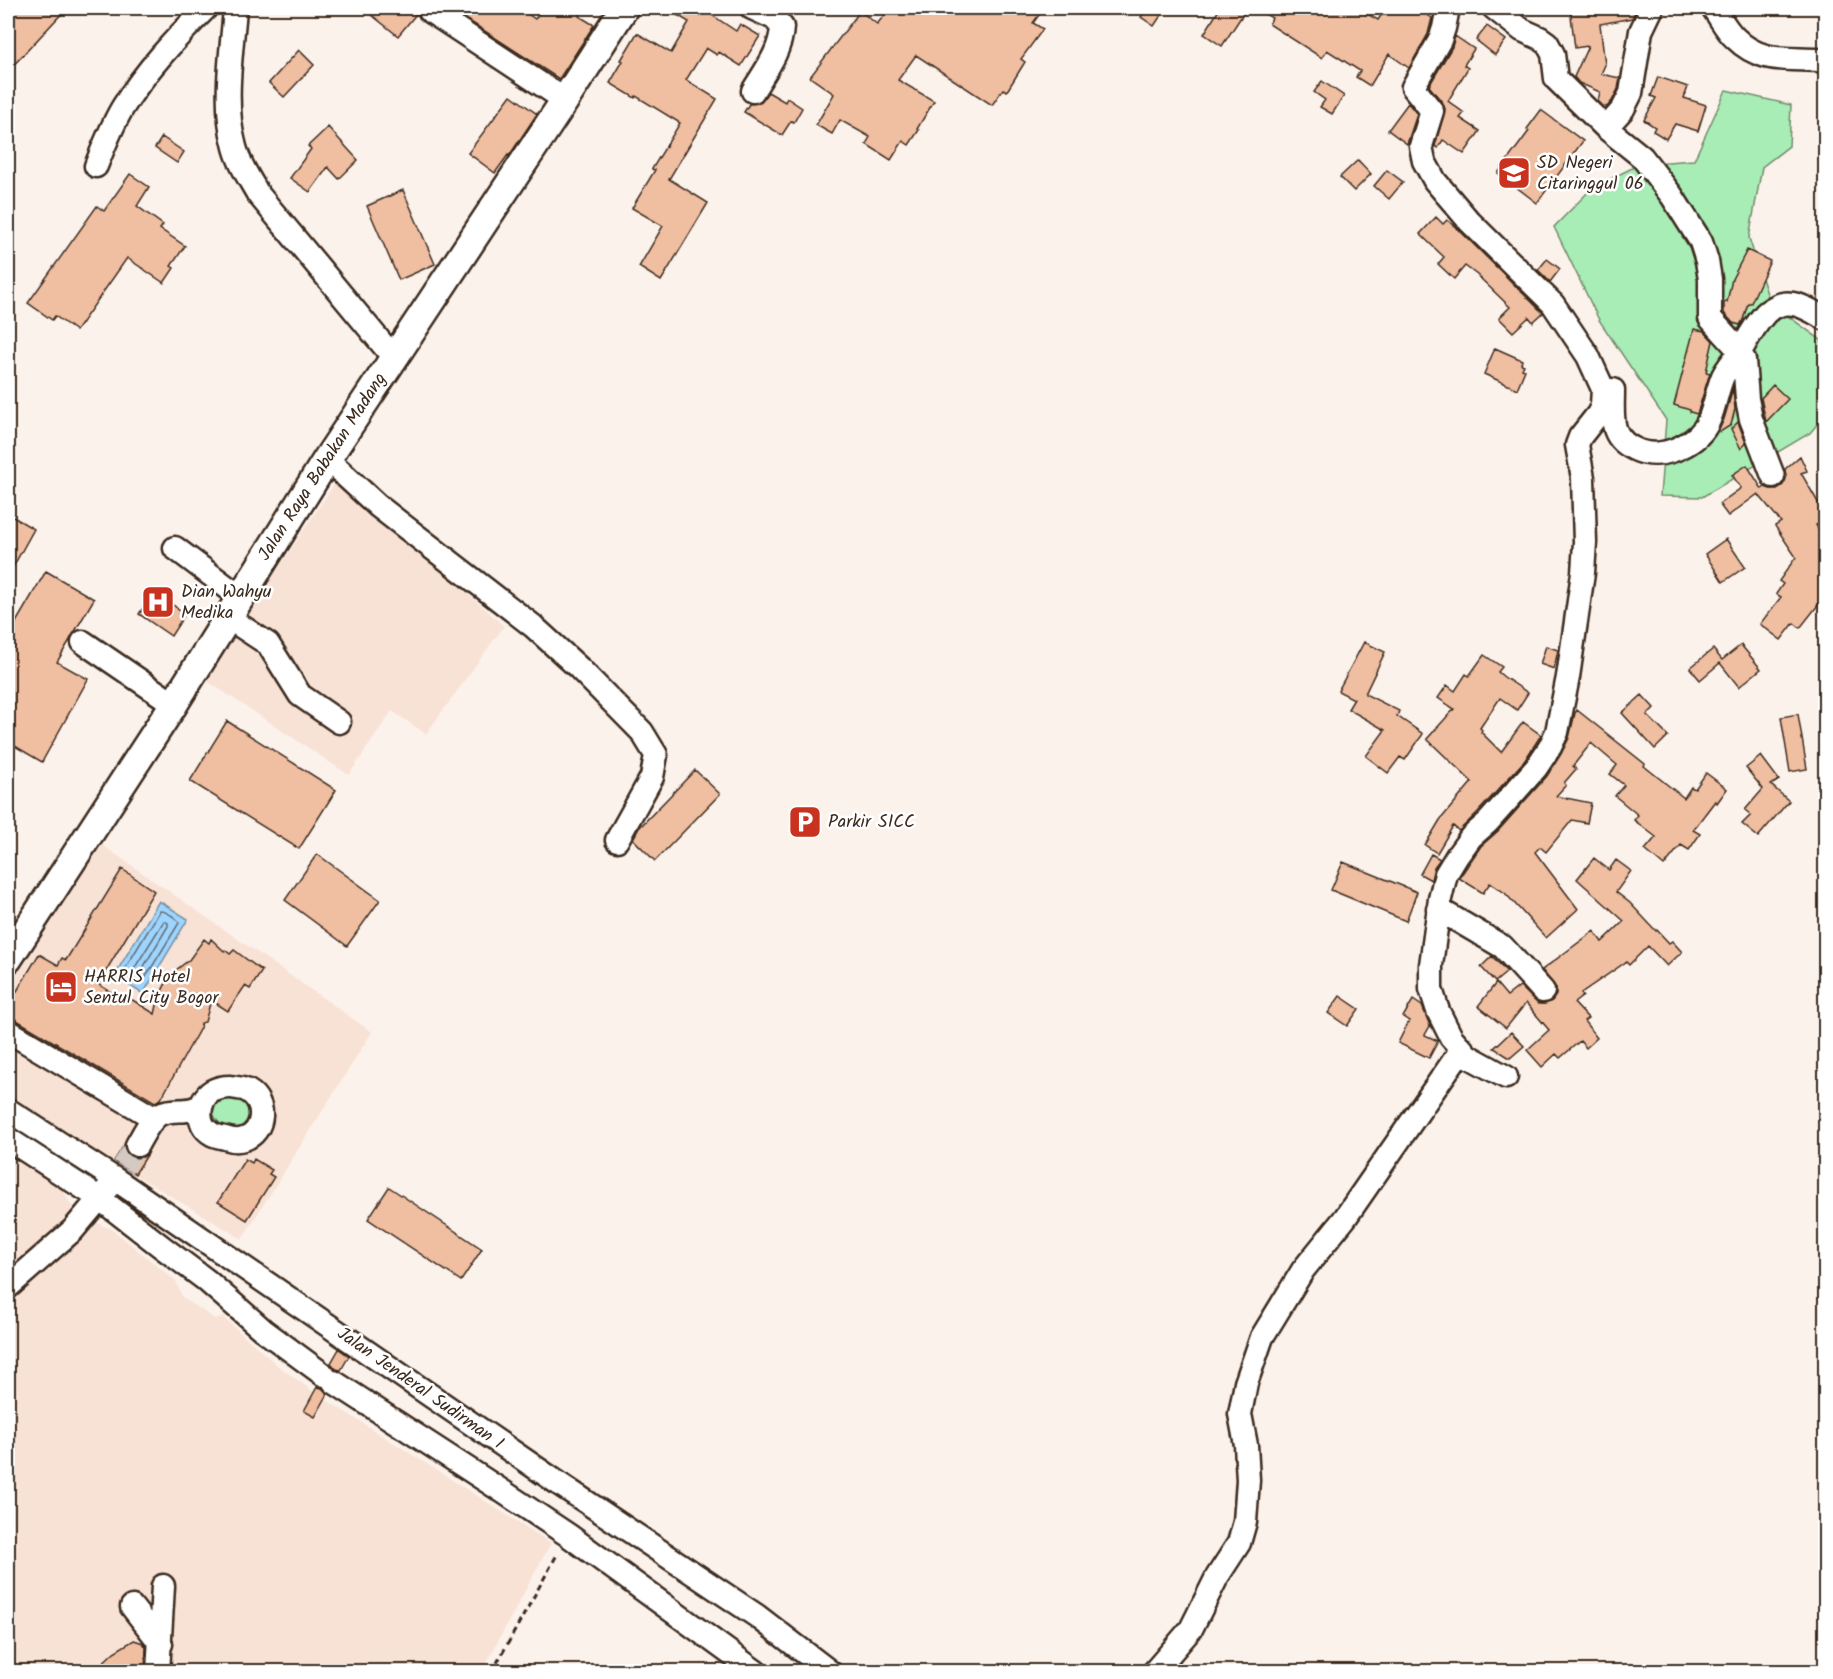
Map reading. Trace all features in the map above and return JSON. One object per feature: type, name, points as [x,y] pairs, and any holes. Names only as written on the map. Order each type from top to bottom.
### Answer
[{"type":"main road","name":"Jalan Raya Babakan Madang","points":[[12,942],[174,704],[327,459],[624,8]]},
{"type":"street","points":[[96,166],[113,125],[139,83],[175,39],[206,8]]},
{"type":"street","points":[[235,8],[229,100],[230,125],[234,145],[243,168],[258,194],[394,357]]},
{"type":"street","points":[[752,8],[774,18],[782,27],[782,36],[775,55],[753,91]]},
{"type":"street","points":[[1448,8],[1440,40],[1413,87],[1432,111],[1421,146],[1424,161],[1435,181],[1469,221],[1553,304],[1588,356],[1601,380],[1603,396],[1599,413],[1580,437],[1577,445],[1583,478],[1585,542],[1583,573],[1557,732],[1551,747],[1536,768],[1488,822],[1471,837],[1457,856],[1446,874],[1438,909],[1431,965],[1431,989],[1438,1011],[1451,1037],[1468,1056],[1506,1077]]},
{"type":"street","points":[[1494,8],[1522,30],[1547,43],[1553,54],[1556,79],[1606,128],[1642,157],[1672,196],[1701,242],[1710,279],[1710,318],[1740,351],[1745,364],[1747,399],[1751,419],[1773,476]]},
{"type":"street","points":[[1606,128],[1623,109],[1631,93],[1641,32],[1652,8]]},
{"type":"street","points":[[1713,8],[1733,37],[1756,54],[1826,62]]},
{"type":"street","points":[[430,11],[565,100]]},
{"type":"street","points":[[1588,356],[1606,370],[1611,378],[1613,419],[1615,432],[1619,438],[1632,448],[1653,454],[1664,453],[1677,449],[1703,431],[1709,421],[1722,379],[1765,313],[1778,305],[1793,304],[1826,319]]},
{"type":"street","points":[[327,459],[378,506],[533,626],[579,668],[642,732],[656,755],[652,777],[617,840]]},
{"type":"street","points":[[175,548],[268,644],[300,695],[339,722]]},
{"type":"street","points":[[83,642],[174,704]]},
{"type":"street","points":[[1438,909],[1503,947],[1543,991]]},
{"type":"street","points":[[8,1031],[154,1118]]},
{"type":"street","points":[[1154,1671],[1191,1629],[1217,1577],[1239,1543],[1245,1522],[1248,1480],[1246,1445],[1240,1414],[1246,1383],[1262,1337],[1303,1270],[1345,1218],[1462,1049]]},
{"type":"street","points":[[137,1145],[154,1118],[161,1113],[193,1110],[202,1104]]},
{"type":"street","name":"Jalan Jenderal Sudirman I","points":[[8,1110],[118,1175],[555,1481],[758,1616],[830,1671]]},
{"type":"street","name":"Jalan Jenderal Sudirman I","points":[[8,1139],[99,1198],[206,1280],[263,1330],[329,1379],[568,1535],[756,1671]]},
{"type":"street","points":[[8,1287],[73,1230],[118,1175]]},
{"type":"street","points":[[535,1513],[555,1481]]},
{"type":"street","points":[[158,1671],[164,1586]]},
{"type":"street","points":[[132,1607],[161,1644]]},
{"type":"path","points":[[492,1671],[568,1535]]},
{"type":"shaded area","points":[[339,477],[504,626],[426,734],[392,711],[349,775],[204,679]]},
{"type":"shaded area","points":[[98,842],[372,1032],[242,1239],[8,1098],[8,979]]},
{"type":"shaded area","points":[[8,1156],[63,1189],[70,1204],[103,1226],[112,1229],[176,1281],[182,1297],[215,1319],[223,1317],[277,1365],[314,1392],[551,1543],[482,1671],[8,1671]]},
{"type":"green space","points":[[1726,90],[1791,105],[1789,146],[1762,167],[1749,238],[1770,303],[1825,343],[1825,415],[1810,433],[1702,497],[1660,496],[1666,420],[1599,320],[1554,227],[1592,188],[1640,164],[1694,160]]},
{"type":"green space","points":[[231,1098],[245,1100],[248,1110],[244,1124],[238,1128],[223,1126],[217,1121],[213,1112],[217,1103]]},
{"type":"water","points":[[159,901],[188,919],[143,994],[114,976]]},
{"type":"building","points":[[8,8],[67,8],[8,71]]},
{"type":"building","points":[[363,8],[417,8],[417,13],[398,36]]},
{"type":"building","points":[[449,8],[519,8],[535,19],[543,8],[585,8],[579,16],[594,25],[559,79]]},
{"type":"building","points":[[665,8],[717,8],[712,15],[736,31],[740,24],[760,36],[741,66],[719,52],[717,55],[706,48],[686,80],[717,99],[669,179],[708,203],[661,281],[639,267],[663,226],[632,208],[680,123],[610,83],[637,33],[671,53],[689,22]]},
{"type":"building","points":[[891,8],[1044,8],[1033,23],[1043,29],[1021,59],[1025,62],[1007,91],[1003,89],[992,105],[916,55],[898,80],[934,101],[909,145],[903,141],[891,160],[866,144],[870,137],[840,120],[832,134],[816,125],[834,94],[810,77],[860,11],[877,24]]},
{"type":"building","points":[[1147,8],[1166,8],[1154,26],[1141,17]]},
{"type":"building","points":[[1220,8],[1247,8],[1222,46],[1204,34]]},
{"type":"building","points":[[1255,8],[1357,8],[1378,20],[1386,8],[1409,8],[1418,13],[1420,10],[1432,18],[1428,34],[1409,68],[1389,54],[1370,86],[1356,77],[1360,71],[1327,50],[1322,58],[1269,24],[1272,18]]},
{"type":"building","points":[[1570,8],[1637,8],[1632,18],[1600,24],[1605,65],[1601,74],[1620,78],[1618,89],[1607,107],[1598,101],[1600,92],[1579,83],[1574,77],[1588,46],[1575,48]]},
{"type":"building","points":[[1487,26],[1506,40],[1495,55],[1476,40]]},
{"type":"building","points":[[1455,36],[1474,49],[1464,65],[1468,68],[1448,101],[1464,113],[1460,118],[1480,131],[1464,154],[1443,140],[1438,148],[1435,146],[1445,109],[1429,86],[1452,47]]},
{"type":"building","points":[[299,50],[314,65],[284,97],[269,83]]},
{"type":"building","points":[[1658,77],[1688,87],[1684,98],[1706,105],[1698,131],[1675,124],[1666,139],[1653,131],[1655,127],[1644,120],[1656,98],[1651,96]]},
{"type":"building","points":[[1322,81],[1344,96],[1332,114],[1320,107],[1325,100],[1314,92]]},
{"type":"building","points":[[768,92],[785,102],[787,98],[802,108],[794,122],[791,121],[782,135],[744,112],[749,104],[760,103]]},
{"type":"building","points":[[511,95],[537,114],[495,173],[468,153]]},
{"type":"building","points":[[1408,103],[1417,114],[1407,144],[1388,130]]},
{"type":"building","points":[[1541,110],[1583,141],[1537,203],[1498,173],[1529,131],[1527,129]]},
{"type":"building","points":[[328,127],[358,160],[339,179],[328,167],[310,192],[290,178],[311,149],[308,146]]},
{"type":"building","points":[[162,137],[184,152],[177,163],[155,148]]},
{"type":"building","points":[[1358,160],[1371,174],[1354,191],[1340,177]]},
{"type":"building","points":[[1387,170],[1403,182],[1389,199],[1374,186]]},
{"type":"building","points":[[130,174],[149,187],[137,206],[163,225],[160,229],[185,246],[171,266],[174,268],[164,283],[127,258],[76,331],[55,316],[52,320],[28,303],[97,206],[104,211]]},
{"type":"building","points":[[403,190],[435,264],[399,280],[367,206]]},
{"type":"building","points":[[1436,217],[1443,224],[1447,220],[1455,226],[1543,313],[1533,322],[1529,317],[1513,332],[1499,318],[1510,307],[1477,275],[1465,266],[1454,279],[1438,264],[1444,257],[1420,234]]},
{"type":"building","points":[[1747,250],[1770,261],[1751,303],[1748,303],[1740,325],[1733,323],[1724,313],[1724,301],[1727,302],[1732,279]]},
{"type":"building","points":[[1547,259],[1560,269],[1550,282],[1538,270]]},
{"type":"building","points":[[1694,329],[1704,331],[1713,341],[1706,372],[1710,373],[1697,414],[1674,405]]},
{"type":"building","points":[[1495,348],[1522,360],[1521,364],[1524,365],[1522,369],[1525,370],[1517,389],[1484,374]]},
{"type":"building","points":[[1773,385],[1788,399],[1766,422],[1761,398]]},
{"type":"building","points":[[1733,389],[1735,409],[1731,425],[1720,432],[1719,430]]},
{"type":"building","points":[[1738,422],[1746,443],[1741,449],[1731,429]]},
{"type":"building","points":[[1800,456],[1807,471],[1801,473],[1826,516],[1826,520],[1816,525],[1826,542],[1826,595],[1800,628],[1794,623],[1781,640],[1760,624],[1781,597],[1776,594],[1783,584],[1779,581],[1796,557],[1775,526],[1781,522],[1758,494],[1728,516],[1719,504],[1741,488],[1732,475],[1747,465],[1762,489],[1765,487],[1777,489],[1786,479],[1785,469]]},
{"type":"building","points":[[8,514],[34,529],[8,576]]},
{"type":"building","points":[[1726,539],[1745,567],[1723,582],[1705,554]]},
{"type":"building","points":[[46,571],[94,599],[57,662],[88,679],[42,762],[8,742],[8,636]]},
{"type":"building","name":"Dian Wahyu Medika","points":[[154,591],[185,614],[171,636],[139,614]]},
{"type":"building","points":[[1364,642],[1385,652],[1365,694],[1399,711],[1397,716],[1423,734],[1405,760],[1400,757],[1388,773],[1366,756],[1385,730],[1348,709],[1354,699],[1338,691]]},
{"type":"building","points":[[1741,645],[1761,669],[1739,687],[1720,663],[1700,680],[1690,668],[1713,649],[1722,660]]},
{"type":"building","points":[[1546,646],[1558,650],[1554,669],[1540,664]]},
{"type":"building","points":[[1484,655],[1502,667],[1498,672],[1528,693],[1517,710],[1500,698],[1480,728],[1481,732],[1501,752],[1523,722],[1541,735],[1525,760],[1478,812],[1459,831],[1453,826],[1437,853],[1425,845],[1440,820],[1472,782],[1427,739],[1454,709],[1438,698],[1447,685],[1455,691],[1466,674],[1469,676]]},
{"type":"building","points":[[1642,695],[1654,708],[1647,715],[1668,736],[1655,749],[1622,713]]},
{"type":"building","points":[[1577,710],[1684,798],[1691,787],[1695,789],[1706,773],[1727,789],[1693,830],[1700,834],[1689,850],[1681,845],[1664,866],[1645,850],[1656,837],[1634,820],[1638,815],[1615,796],[1624,785],[1610,774],[1617,765],[1591,743],[1573,766],[1576,769],[1556,796],[1591,803],[1587,823],[1572,820],[1546,852],[1540,847],[1535,852],[1578,909],[1546,938],[1505,893],[1490,883],[1483,893],[1459,878],[1481,846],[1498,831],[1547,776],[1569,738]]},
{"type":"building","points":[[1798,714],[1807,769],[1790,772],[1781,717]]},
{"type":"building","points":[[227,721],[336,790],[299,849],[190,781]]},
{"type":"building","points":[[1761,756],[1779,780],[1771,785],[1789,801],[1758,837],[1742,824],[1751,815],[1745,810],[1763,789],[1746,768]]},
{"type":"building","points":[[695,770],[720,794],[655,861],[633,839],[639,828]]},
{"type":"building","points":[[317,854],[380,900],[347,946],[285,900]]},
{"type":"building","points":[[1431,854],[1440,859],[1434,867],[1431,880],[1420,874]]},
{"type":"building","points":[[1594,858],[1609,870],[1616,860],[1631,871],[1616,892],[1669,943],[1672,941],[1682,952],[1667,966],[1648,946],[1629,965],[1626,962],[1581,993],[1583,996],[1574,1003],[1588,1018],[1584,1021],[1597,1038],[1586,1048],[1580,1041],[1560,1058],[1556,1054],[1542,1067],[1527,1050],[1549,1030],[1526,1003],[1506,1028],[1478,1006],[1496,983],[1507,996],[1520,986],[1538,1004],[1552,1001],[1556,995],[1556,988],[1542,970],[1594,931],[1602,942],[1624,921],[1577,879]]},
{"type":"building","points":[[1343,862],[1417,892],[1406,921],[1331,890]]},
{"type":"building","name":"HARRIS Hotel Sentul City Bogor","points":[[122,869],[154,891],[98,984],[128,1003],[131,999],[155,1014],[165,985],[176,970],[189,960],[204,939],[209,943],[211,939],[230,954],[234,950],[262,971],[250,989],[245,986],[228,1011],[211,1000],[205,1022],[201,1023],[161,1099],[155,1102],[8,1017],[8,1006],[39,954],[58,965],[62,958],[66,960]]},
{"type":"building","points":[[1492,956],[1507,972],[1495,982],[1481,967]]},
{"type":"building","points":[[1340,996],[1359,1009],[1347,1026],[1328,1013]]},
{"type":"building","points":[[1413,1000],[1422,1006],[1430,1026],[1425,1035],[1438,1041],[1429,1058],[1398,1043],[1409,1021],[1403,1017]]},
{"type":"building","points":[[1511,1032],[1524,1046],[1510,1058],[1494,1048]]},
{"type":"building","points":[[124,1145],[131,1157],[143,1157],[149,1152],[135,1174],[114,1161]]},
{"type":"building","points":[[245,1159],[252,1163],[254,1159],[272,1170],[269,1174],[274,1177],[247,1220],[218,1202]]},
{"type":"building","points":[[389,1187],[482,1249],[461,1281],[368,1219]]},
{"type":"building","points":[[339,1349],[349,1356],[341,1370],[336,1369],[331,1363]]},
{"type":"building","points":[[317,1387],[322,1388],[328,1394],[315,1417],[304,1411]]},
{"type":"building","points":[[134,1640],[143,1643],[146,1647],[145,1671],[94,1671],[114,1652]]},
{"type":"tunnel","points":[[123,1167],[137,1145]]},
{"type":"place","name":"SD Negeri Citaringgul 06","points":[[1514,173]]},
{"type":"place","name":"Dian Wahyu Medika","points":[[158,602]]},
{"type":"place","name":"Parkir SICC","points":[[805,822]]},
{"type":"place","name":"HARRIS Hotel Sentul City Bogor","points":[[61,987]]}]
